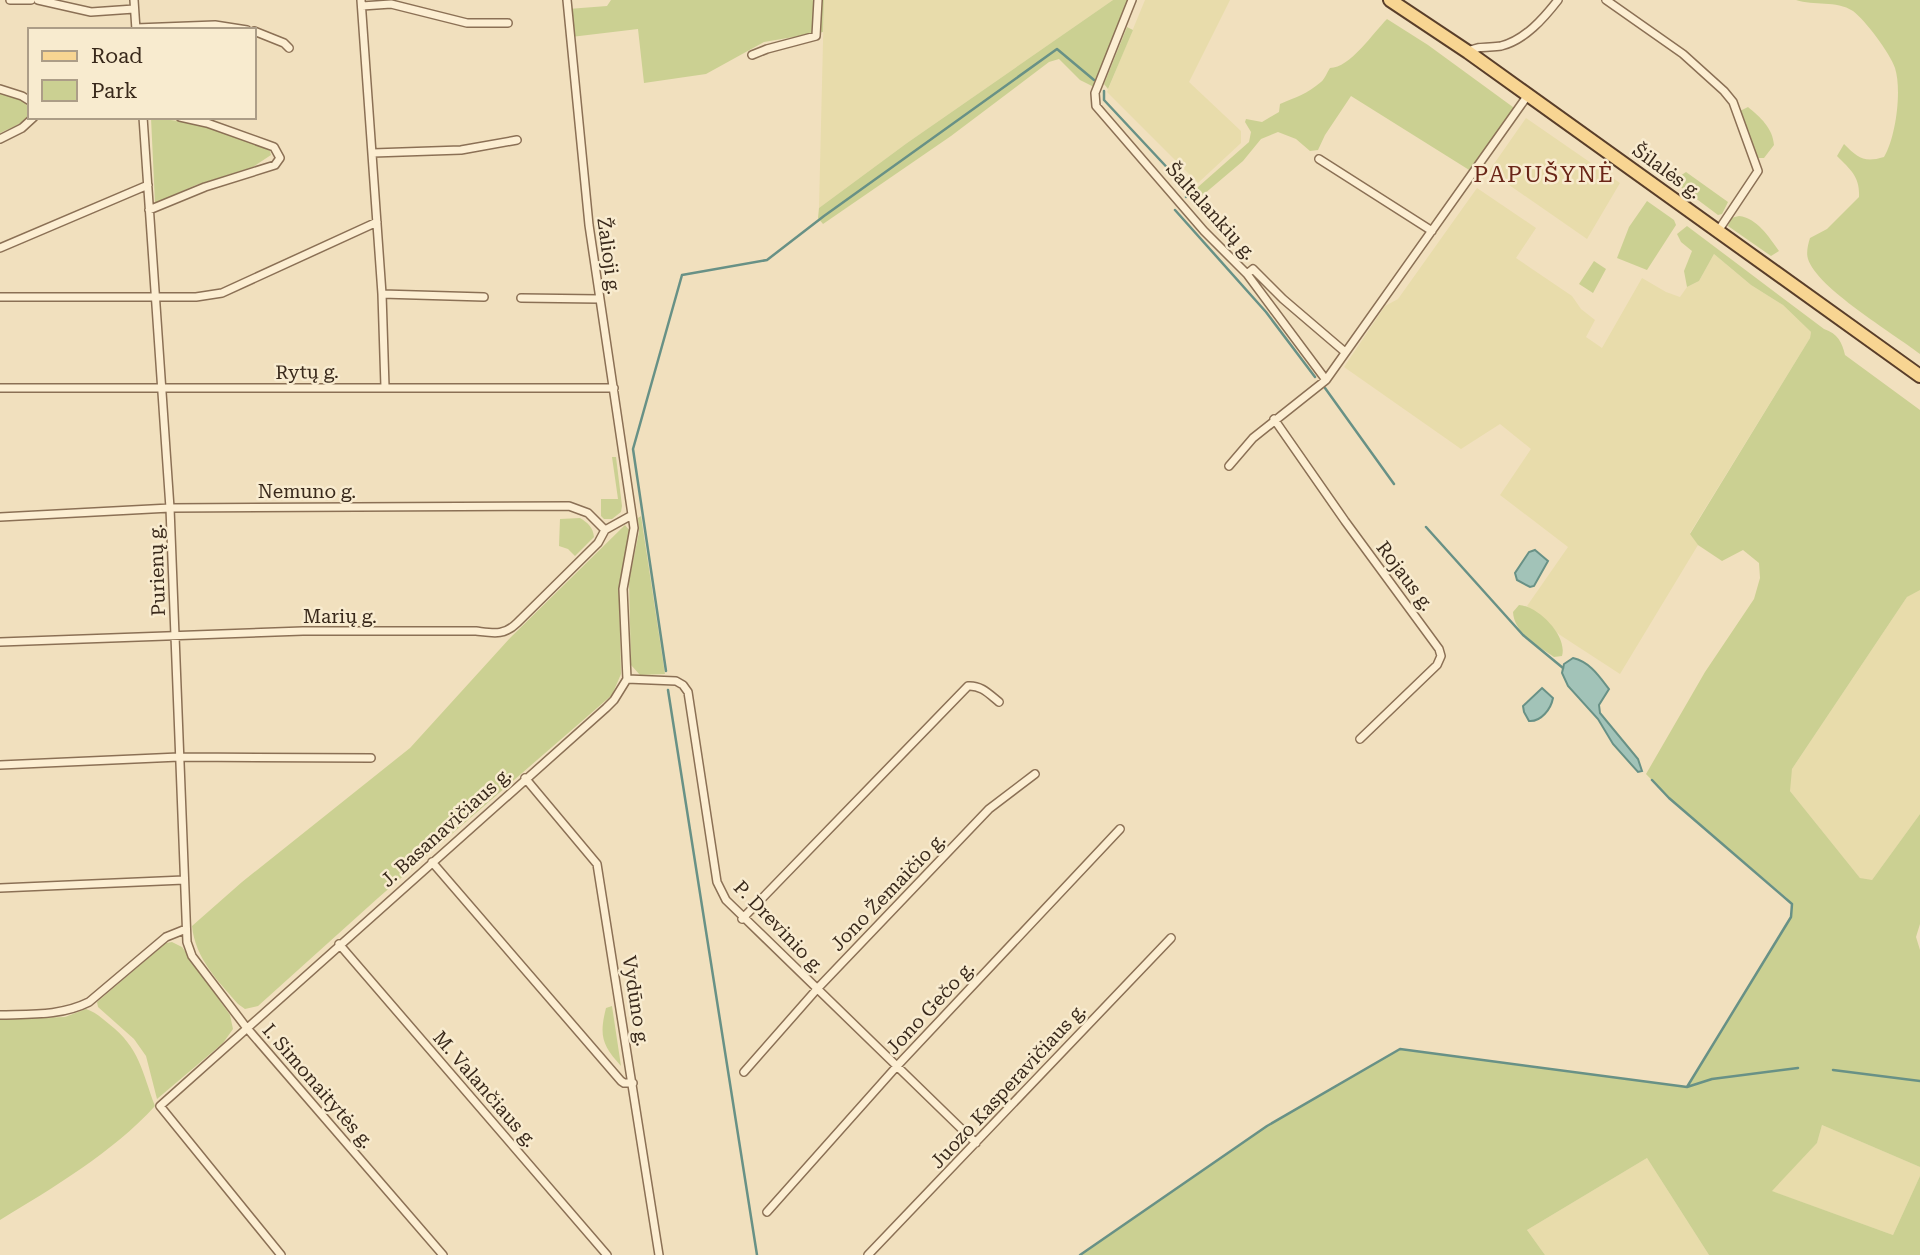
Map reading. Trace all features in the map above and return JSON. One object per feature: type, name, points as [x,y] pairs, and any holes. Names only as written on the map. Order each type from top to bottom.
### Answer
[{"type":"main road","name":"Šilalės g.","points":[[1390,0],[1468,52],[1920,376]]},
{"type":"street","points":[[10,0],[31,0]]},
{"type":"street","points":[[38,0],[91,12],[134,9]]},
{"type":"street","points":[[134,0],[136,28]]},
{"type":"street","name":"Žalioji g.","points":[[567,0],[589,225],[632,515]]},
{"type":"street","points":[[752,55],[816,36],[818,0]]},
{"type":"street","name":"Šaltalankių g.","points":[[1132,0],[1095,93],[1096,106],[1204,231],[1247,274],[1326,380]]},
{"type":"street","points":[[1468,52],[1474,48],[1509,43],[1545,17],[1558,0]]},
{"type":"street","points":[[1606,0],[1683,54],[1733,102],[1758,171],[1718,231]]},
{"type":"street","points":[[385,387],[382,294],[361,3],[391,4],[467,23],[508,23]]},
{"type":"street","points":[[156,28],[215,25],[234,28]]},
{"type":"street","points":[[256,32],[284,43],[289,48]]},
{"type":"street","points":[[0,89],[28,100]]},
{"type":"street","points":[[1229,466],[1274,419],[1326,380],[1528,95]]},
{"type":"street","points":[[0,139],[22,128],[32,119]]},
{"type":"street","name":"Purienų g.","points":[[143,119],[170,508],[186,929]]},
{"type":"street","points":[[149,210],[205,187],[275,165],[280,158],[274,147],[189,119]]},
{"type":"street","points":[[373,153],[461,150],[517,140]]},
{"type":"street","points":[[1319,159],[1432,231]]},
{"type":"street","points":[[0,248],[148,185]]},
{"type":"street","points":[[0,297],[196,297],[222,293],[377,222]]},
{"type":"street","points":[[1247,274],[1254,269],[1283,299],[1345,352]]},
{"type":"street","points":[[382,294],[484,297]]},
{"type":"street","points":[[521,298],[599,299]]},
{"type":"street","name":"Rytų g.","points":[[0,388],[614,388]]},
{"type":"street","name":"Rojaus g.","points":[[1274,419],[1439,649],[1441,656],[1437,665],[1360,740]]},
{"type":"street","name":"Nemuno g.","points":[[0,517],[170,508],[569,506],[588,513],[605,530]]},
{"type":"street","points":[[628,679],[623,589],[633,540],[632,515]]},
{"type":"street","name":"Marių g.","points":[[0,642],[303,631],[476,631],[499,634],[508,632],[598,543],[605,530],[632,515]]},
{"type":"street","name":"J. Basanavičiaus g.","points":[[281,1255],[160,1106],[614,700],[628,679]]},
{"type":"street","name":"P. Drevinio g.","points":[[628,679],[676,681],[688,692],[717,882],[726,900],[976,1143]]},
{"type":"street","points":[[743,919],[968,686],[976,685],[999,702]]},
{"type":"street","points":[[0,765],[179,757],[371,758]]},
{"type":"street","name":"Jono Žemaičio g.","points":[[744,1072],[817,989],[989,809],[1035,774]]},
{"type":"street","name":"Vydūno g.","points":[[525,778],[597,864],[659,1255]]},
{"type":"street","name":"Jono Gečo g.","points":[[766,1212],[897,1066],[1120,829]]},
{"type":"street","points":[[432,862],[621,1081],[633,1083]]},
{"type":"street","points":[[0,888],[184,880]]},
{"type":"street","points":[[0,1015],[63,1012],[77,1008],[89,1002],[166,937],[186,929]]},
{"type":"street","name":"I. Simonaitytės g.","points":[[186,929],[192,956],[246,1027],[443,1255]]},
{"type":"street","name":"Juozo Kasperavičiaus g.","points":[[868,1255],[1171,938]]},
{"type":"street","name":"M. Valančiaus g.","points":[[339,944],[607,1255]]},
{"type":"shaded area","points":[[824,0],[1113,0],[907,143],[819,208]]},
{"type":"shaded area","points":[[1145,0],[1230,0],[1189,82],[1241,131],[1241,143],[1198,183],[1107,92]]},
{"type":"shaded area","points":[[1526,118],[1620,183],[1587,239],[1489,171]]},
{"type":"shaded area","points":[[1477,188],[1536,228],[1516,258],[1572,296],[1581,309],[1595,320],[1586,337],[1602,348],[1642,278],[1680,297],[1687,287],[1699,281],[1714,254],[1751,285],[1783,305],[1811,332],[1810,338],[1690,533],[1698,545],[1620,674],[1560,635],[1527,606],[1568,547],[1500,495],[1531,449],[1500,424],[1461,449],[1344,367],[1385,306],[1398,299]]},
{"type":"shaded area","points":[[1920,590],[1920,814],[1872,880],[1865,880],[1860,878],[1790,791],[1789,781],[1792,769],[1907,597]]},
{"type":"shaded area","points":[[1822,1125],[1920,1167],[1920,1176],[1893,1235],[1771,1191],[1817,1143]]},
{"type":"shaded area","points":[[1647,1158],[1709,1255],[1545,1255],[1527,1230]]},
{"type":"green space","points":[[611,0],[824,0],[823,32],[764,42],[706,74],[644,83],[638,29],[571,37],[568,9],[607,6]]},
{"type":"green space","points":[[1113,0],[1129,0],[1094,87],[1080,80],[1059,59],[1049,62],[951,136],[823,224],[818,218],[819,208],[907,143]]},
{"type":"green space","points":[[1796,0],[1920,0],[1920,354],[1840,296],[1814,271],[1808,259],[1810,238],[1827,229],[1859,197],[1856,179],[1837,156],[1844,144],[1862,158],[1884,157],[1895,126],[1898,88],[1895,68],[1888,54],[1858,15],[1839,5]]},
{"type":"green space","points":[[1387,19],[1428,45],[1517,110],[1474,173],[1351,96],[1318,150],[1310,151],[1296,139],[1278,132],[1261,139],[1243,161],[1197,200],[1193,196],[1198,187],[1249,142],[1251,132],[1246,119],[1262,122],[1279,112],[1280,104],[1316,86],[1330,68],[1345,62],[1361,49]]},
{"type":"green space","points":[[1127,27],[1133,30],[1108,89],[1104,84]]},
{"type":"green space","points":[[0,93],[23,101],[28,107],[28,115],[23,121],[0,133]]},
{"type":"green space","points":[[1748,107],[1765,123],[1773,139],[1774,145],[1764,158],[1758,158],[1740,111]]},
{"type":"green space","points":[[151,119],[182,122],[227,133],[270,151],[271,155],[253,167],[196,185],[155,203]]},
{"type":"green space","points":[[1686,172],[1728,202],[1722,214],[1718,215],[1678,185],[1680,176]]},
{"type":"green space","points":[[1647,201],[1674,220],[1676,225],[1647,270],[1617,258],[1629,227]]},
{"type":"green space","points":[[1739,216],[1757,224],[1779,251],[1771,256],[1728,226],[1731,218]]},
{"type":"green space","points":[[1687,226],[1833,333],[1841,342],[1845,355],[1920,410],[1920,590],[1907,597],[1792,769],[1790,791],[1860,878],[1872,880],[1920,814],[1920,924],[1916,937],[1920,950],[1920,1167],[1822,1125],[1817,1143],[1772,1191],[1893,1235],[1920,1176],[1920,1255],[1709,1255],[1647,1158],[1527,1230],[1545,1255],[1080,1255],[1267,1126],[1400,1049],[1687,1087],[1791,917],[1792,904],[1787,898],[1669,798],[1646,774],[1705,672],[1754,599],[1760,578],[1759,563],[1743,550],[1722,561],[1698,545],[1690,534],[1810,338],[1811,332],[1783,305],[1751,285],[1714,254],[1699,281],[1687,287],[1684,271],[1692,251],[1681,242],[1677,234]]},
{"type":"green space","points":[[1594,261],[1606,269],[1593,293],[1579,284]]},
{"type":"green space","points":[[612,457],[616,457],[622,506],[621,512],[612,519],[604,519],[601,516],[601,499],[618,499]]},
{"type":"green space","points":[[641,516],[665,674],[640,675],[631,665],[629,581],[639,532],[638,518]]},
{"type":"green space","points":[[580,518],[590,526],[594,537],[575,556],[568,549],[559,546],[560,519]]},
{"type":"green space","points":[[625,525],[630,531],[619,585],[621,674],[612,695],[258,1006],[245,1009],[238,1004],[215,978],[203,959],[192,926],[242,882],[410,748],[511,637]]},
{"type":"green space","points":[[1519,605],[1535,611],[1550,623],[1563,648],[1562,656],[1554,657],[1522,633],[1514,620],[1513,612]]},
{"type":"green space","points":[[172,942],[182,947],[230,1015],[233,1029],[223,1043],[157,1099],[146,1056],[134,1039],[98,1007],[97,1002],[166,943]]},
{"type":"green space","points":[[612,1006],[621,1066],[604,1040],[606,1008]]},
{"type":"green space","points":[[86,1009],[104,1020],[127,1042],[139,1061],[155,1106],[101,1154],[0,1220],[0,1019],[65,1017]]},
{"type":"water","points":[[1535,550],[1548,561],[1534,586],[1530,587],[1517,580],[1515,573],[1529,552]]},
{"type":"water","points":[[1573,658],[1589,666],[1609,689],[1599,705],[1600,713],[1638,759],[1642,771],[1638,772],[1613,744],[1598,719],[1568,686],[1562,673],[1564,664]]},
{"type":"water","points":[[1542,688],[1553,698],[1552,702],[1541,717],[1529,721],[1523,706]]},
{"type":"waterway","points":[[666,671],[633,449],[682,275],[767,260],[1057,49],[1094,80]]},
{"type":"waterway","points":[[1104,91],[1104,100],[1189,191],[1186,197]]},
{"type":"waterway","points":[[1175,210],[1266,312],[1315,377]]},
{"type":"waterway","points":[[1325,388],[1394,484]]},
{"type":"waterway","points":[[1426,527],[1523,635],[1563,668]]},
{"type":"waterway","points":[[668,690],[757,1255]]},
{"type":"waterway","points":[[1652,780],[1669,798],[1792,904],[1791,917],[1687,1087]]},
{"type":"waterway","points":[[1080,1255],[1267,1126],[1400,1049],[1687,1087],[1712,1079],[1798,1068]]},
{"type":"waterway","points":[[1833,1070],[1920,1081]]},
{"type":"district","name":"PAPUŠYNĖ","points":[[1544,174]]}]
